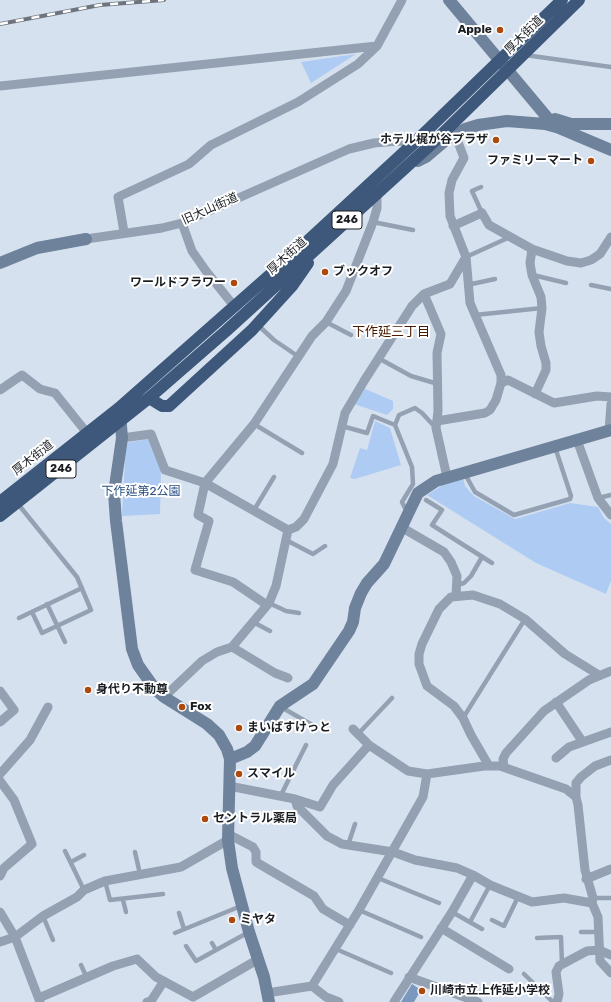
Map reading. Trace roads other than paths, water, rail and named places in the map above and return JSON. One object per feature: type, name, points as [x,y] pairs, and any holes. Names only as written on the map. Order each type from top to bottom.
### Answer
[{"type":"highway","name":"厚木街道","points":[[0,516],[18,503],[120,414],[234,306],[414,143],[562,0]]},
{"type":"highway","name":"厚木街道","points":[[0,502],[87,433],[149,398],[377,193],[508,71],[579,0]]},
{"type":"highway","name":"246","points":[[149,398],[162,406],[169,406],[252,330],[292,286],[320,245]]},
{"type":"street","points":[[124,232],[118,197],[189,164],[211,145],[298,102],[358,64],[377,46],[402,0]]},
{"type":"street","points":[[449,0],[539,109],[559,128]]},
{"type":"street","points":[[0,86],[377,46]]},
{"type":"street","points":[[539,109],[556,119],[571,124],[611,124]]},
{"type":"street","points":[[405,167],[426,157],[455,134],[478,125],[507,121],[539,124],[559,128],[611,150]]},
{"type":"street","points":[[437,425],[485,413],[490,410],[496,400],[501,383],[501,375],[470,303],[466,257],[450,216],[449,193],[452,180],[464,158],[455,134]]},
{"type":"street","name":"旧大山街道","points":[[0,263],[38,248],[124,232],[162,228],[182,223],[349,149],[374,143],[398,141],[414,143]]},
{"type":"street","points":[[268,604],[233,582],[196,570],[209,521],[198,515],[204,483],[254,424],[312,336],[326,322],[346,291],[373,222],[377,208],[377,193]]},
{"type":"street","points":[[453,226],[482,213],[489,226],[532,249],[567,261],[581,263],[591,260],[600,254],[611,237]]},
{"type":"street","points":[[182,223],[192,251],[206,272],[234,306]]},
{"type":"street","points":[[532,249],[530,263],[532,275],[541,297],[542,308],[539,332],[546,370],[535,394]]},
{"type":"street","points":[[288,530],[296,527],[304,519],[327,478],[333,464],[345,413],[412,306],[424,294],[450,284],[466,257]]},
{"type":"street","points":[[424,294],[441,334],[437,353],[437,425],[447,477]]},
{"type":"street","points":[[0,390],[22,375],[40,388],[55,393],[87,433]]},
{"type":"street","points":[[501,383],[508,380],[554,403],[597,396],[611,397]]},
{"type":"street","points":[[230,759],[247,752],[255,746],[280,706],[313,684],[349,631],[353,622],[355,608],[361,593],[367,583],[384,564],[407,513],[418,493],[436,481],[447,477],[610,430],[611,404]]},
{"type":"street","points":[[120,414],[122,438],[117,464],[115,500],[118,548],[129,637],[138,665],[145,676],[164,697],[207,724],[219,735],[230,759],[228,837],[232,868],[241,906],[264,977],[268,998],[312,986],[378,878],[423,797],[427,774]]},
{"type":"street","points":[[122,438],[151,434],[165,470],[204,483],[288,530]]},
{"type":"street","points":[[577,440],[598,498],[611,515]]},
{"type":"street","points":[[401,527],[444,552],[451,562],[457,576],[458,585],[456,596]]},
{"type":"street","points":[[164,697],[202,660],[217,652],[232,647],[268,604],[276,586],[288,530]]},
{"type":"street","points":[[489,766],[463,718],[454,706],[427,686],[418,664],[422,644],[439,609],[451,597],[473,595],[500,604],[525,619],[565,654],[599,675]]},
{"type":"street","points":[[232,647],[275,673],[288,678]]},
{"type":"street","points":[[504,767],[503,759],[511,746],[544,711],[589,680],[611,671]]},
{"type":"street","points":[[0,691],[14,710],[0,722]]},
{"type":"street","points":[[556,702],[582,741]]},
{"type":"street","points":[[0,774],[30,740],[48,706]]},
{"type":"street","points":[[356,731],[369,745],[408,771],[427,774],[489,766],[504,767],[566,789],[576,797]]},
{"type":"street","points":[[556,758],[569,748],[582,741],[611,732]]},
{"type":"street","points":[[229,786],[295,799],[320,807],[333,785],[369,745]]},
{"type":"street","points":[[611,760],[595,766],[576,783],[576,797],[586,879],[598,917],[600,961],[611,973]]},
{"type":"street","points":[[0,781],[14,800],[32,844],[4,868],[0,876]]},
{"type":"street","points":[[295,799],[298,806],[328,836],[342,844],[393,852],[415,860],[457,868],[518,898],[532,902],[564,898],[592,900]]},
{"type":"street","points":[[0,942],[14,937],[43,916],[77,897],[84,890],[105,881],[182,867],[228,837]]},
{"type":"street","points":[[228,837],[253,847],[256,852],[256,862],[314,896],[323,909],[350,925]]},
{"type":"street","points":[[586,879],[611,868]]},
{"type":"street","points":[[394,1002],[452,912],[472,876]]},
{"type":"street","points":[[0,912],[14,937],[40,1000],[113,966],[137,959],[156,977],[194,997],[258,960]]},
{"type":"street","points":[[441,928],[509,969]]},
{"type":"street","points":[[557,1002],[560,994],[556,972],[562,964],[587,951],[611,949]]},
{"type":"street","points":[[599,950],[611,955]]},
{"type":"street","points":[[409,977],[478,1002]]},
{"type":"street","points":[[147,1002],[151,1001],[164,981]]},
{"type":"street","points":[[312,986],[326,997],[339,1002]]},
{"type":"lane","points":[[524,55],[611,67]]},
{"type":"lane","points":[[481,187],[472,191],[482,213]]},
{"type":"lane","points":[[373,222],[412,230]]},
{"type":"lane","points":[[466,257],[510,237]]},
{"type":"lane","points":[[532,275],[566,283]]},
{"type":"lane","points":[[468,286],[495,279]]},
{"type":"lane","points":[[591,285],[611,289]]},
{"type":"lane","points":[[475,315],[542,308]]},
{"type":"lane","points":[[326,322],[351,335]]},
{"type":"lane","points":[[252,330],[260,327],[274,340],[298,357]]},
{"type":"lane","points":[[380,359],[411,376],[438,384]]},
{"type":"lane","points":[[407,513],[402,502],[413,484],[412,467],[395,425],[399,415],[415,408],[437,425]]},
{"type":"lane","points":[[342,426],[367,432],[374,416],[395,425]]},
{"type":"lane","points":[[254,424],[302,453]]},
{"type":"lane","points":[[464,472],[475,492],[514,514],[570,499],[571,496],[555,446]]},
{"type":"lane","points":[[254,510],[274,477]]},
{"type":"lane","points":[[598,498],[611,495]]},
{"type":"lane","points":[[426,500],[442,510],[432,525],[492,563]]},
{"type":"lane","points":[[18,503],[77,577],[91,610],[42,633],[32,612]]},
{"type":"lane","points":[[286,540],[313,554],[325,546]]},
{"type":"lane","points":[[458,585],[464,583],[471,576],[482,557]]},
{"type":"lane","points":[[19,618],[82,588]]},
{"type":"lane","points":[[47,604],[65,642]]},
{"type":"lane","points":[[268,604],[286,611],[299,613]]},
{"type":"lane","points":[[463,718],[525,619]]},
{"type":"lane","points":[[253,622],[270,631]]},
{"type":"lane","points":[[356,731],[392,698]]},
{"type":"lane","points":[[280,706],[314,726]]},
{"type":"lane","points":[[280,797],[306,745]]},
{"type":"lane","points":[[348,844],[355,824]]},
{"type":"lane","points":[[65,851],[84,890]]},
{"type":"lane","points":[[135,852],[140,874]]},
{"type":"lane","points":[[71,862],[84,855]]},
{"type":"lane","points":[[378,878],[439,903]]},
{"type":"lane","points":[[105,881],[110,900],[123,900],[163,894]]},
{"type":"lane","points":[[470,922],[490,885]]},
{"type":"lane","points":[[492,920],[504,926],[518,898]]},
{"type":"lane","points":[[592,900],[611,898]]},
{"type":"lane","points":[[123,900],[126,912]]},
{"type":"lane","points":[[175,933],[241,906]]},
{"type":"lane","points":[[359,910],[421,937]]},
{"type":"lane","points":[[452,912],[482,929]]},
{"type":"lane","points":[[179,913],[184,929]]},
{"type":"lane","points":[[43,916],[53,940]]},
{"type":"lane","points":[[186,946],[196,961],[249,932]]},
{"type":"lane","points":[[581,932],[598,932]]},
{"type":"lane","points":[[537,938],[561,937],[562,964]]},
{"type":"lane","points":[[212,943],[216,950]]},
{"type":"lane","points":[[336,949],[391,974]]},
{"type":"lane","points":[[81,965],[87,978]]},
{"type":"lane","points":[[524,974],[553,1002]]},
{"type":"railway","points":[[0,24],[100,5],[164,0]]},
{"type":"place","name":"Apple","points":[[500,30]]},
{"type":"place","name":"ホテル梶が谷プラザ","points":[[496,140]]},
{"type":"place","name":"ファミリーマート","points":[[591,161]]},
{"type":"place","name":"ブックオフ","points":[[325,272]]},
{"type":"place","name":"ワールドフラワー","points":[[234,283]]},
{"type":"place","name":"身代り不動尊","points":[[88,690]]},
{"type":"place","name":"Fox","points":[[182,707]]},
{"type":"place","name":"まいばすけっと","points":[[239,728]]},
{"type":"place","name":"スマイル","points":[[239,774]]},
{"type":"place","name":"セントラル薬局","points":[[205,819]]},
{"type":"place","name":"ミヤタ","points":[[232,920]]},
{"type":"place","name":"川崎市立上作延小学校","points":[[422,991]]},
{"type":"district","name":"下作延三丁目","points":[[391,332]]},
{"type":"park label","name":"下作延第2公園","points":[[141,492]]}]
